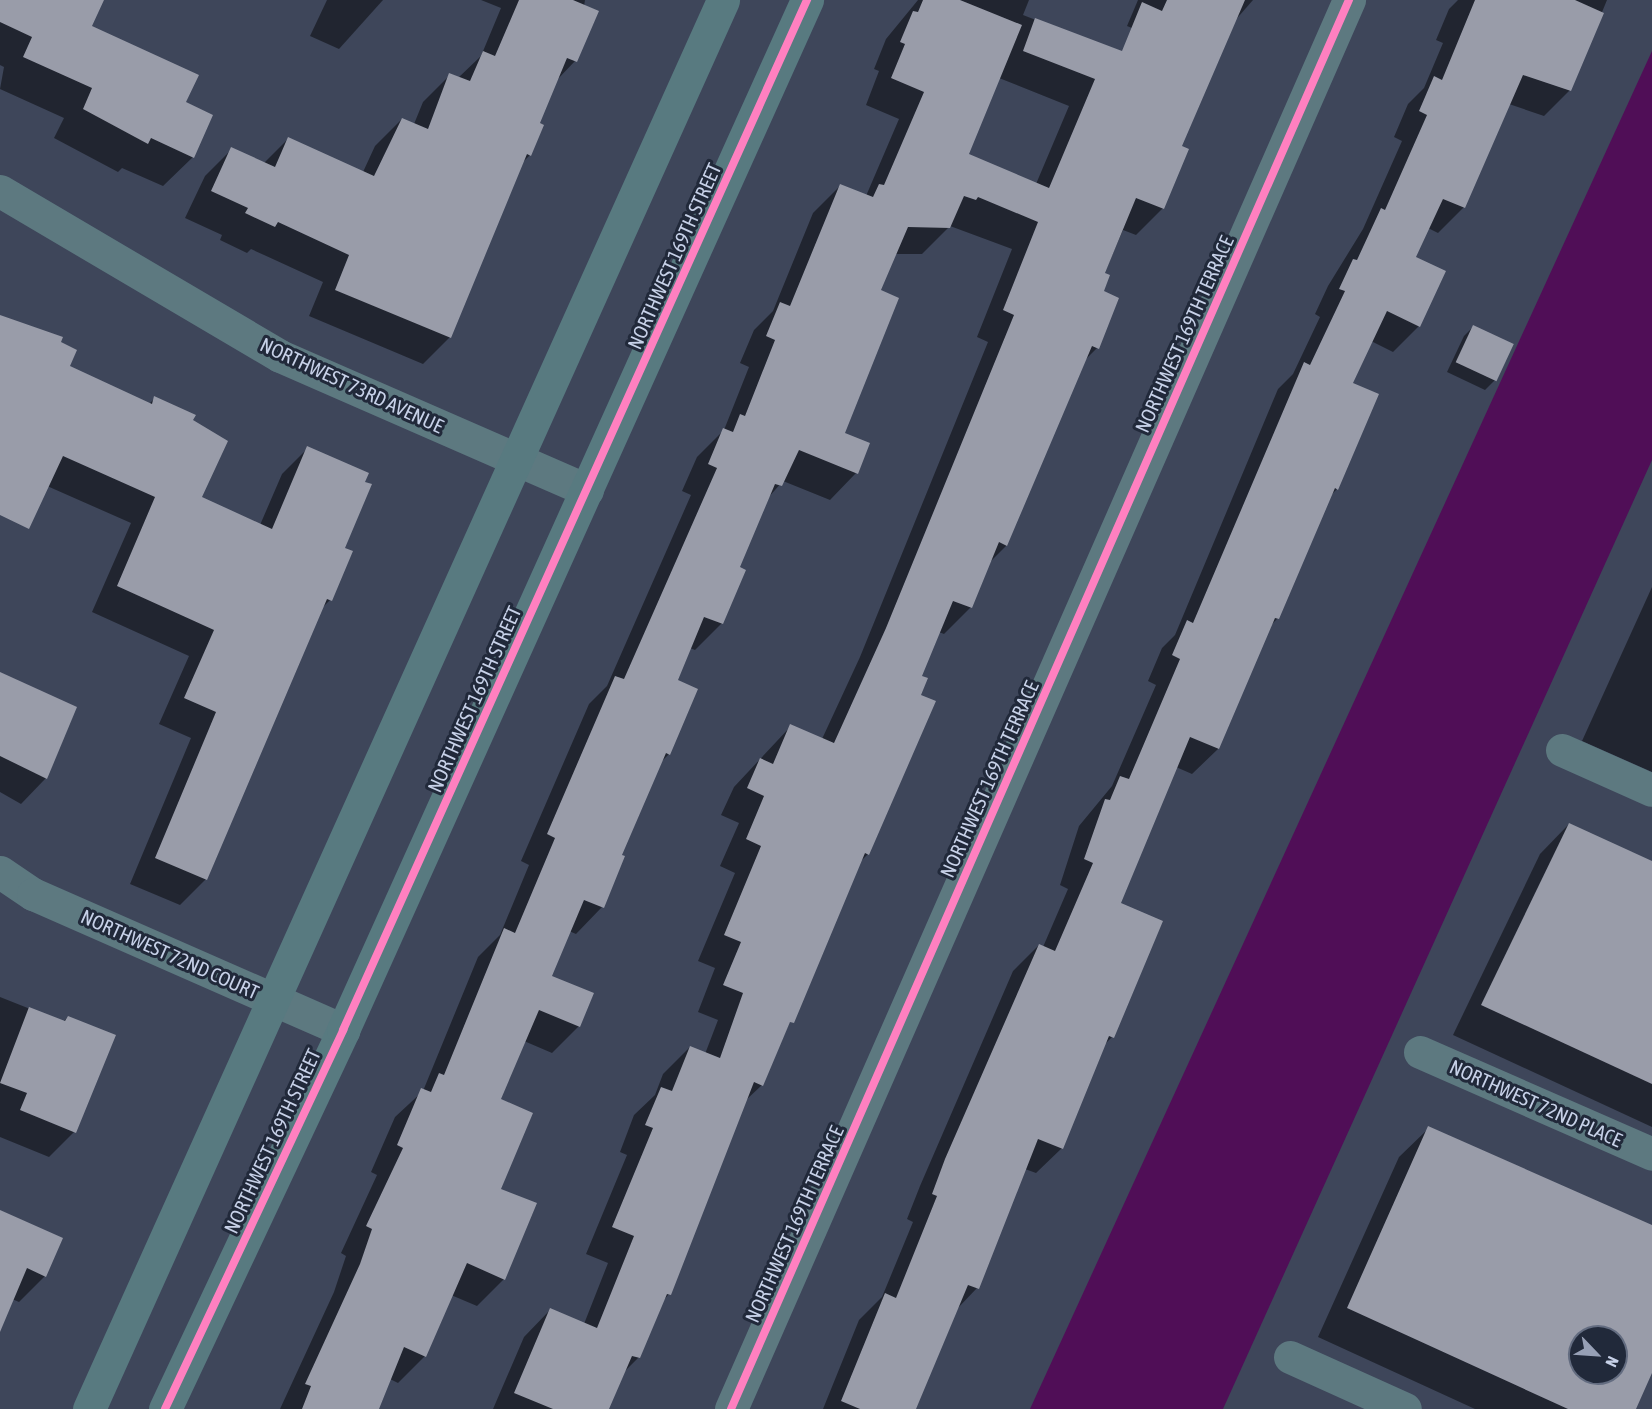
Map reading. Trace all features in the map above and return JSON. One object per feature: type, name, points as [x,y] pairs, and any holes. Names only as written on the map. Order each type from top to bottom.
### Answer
[{"type":"street","points":[[90,1409],[272,999],[723,0]]},
{"type":"street","name":"NORTHWEST 169TH STREET","points":[[165,1409],[343,1030],[807,0]]},
{"type":"street","name":"NORTHWEST 169TH TERRACE","points":[[731,1409],[1349,0]]},
{"type":"street","name":"NORTHWEST 73RD AVENUE","points":[[0,191],[280,356],[587,490]]},
{"type":"street","points":[[1562,750],[1652,790]]},
{"type":"street","name":"NORTHWEST 72ND COURT","points":[[0,872],[33,894],[343,1030]]},
{"type":"street","name":"NORTHWEST 72ND PLACE","points":[[1420,1052],[1652,1154]]},
{"type":"street","points":[[1290,1357],[1405,1409]]},
{"type":"shaded area","points":[[1652,51],[1652,460],[1223,1409],[1030,1409]]},
{"type":"building","points":[[0,0],[104,0],[92,26],[199,75],[186,102],[213,115],[194,158],[151,138],[148,144],[83,109],[92,88],[23,57],[32,37],[0,22]]},
{"type":"building","points":[[519,0],[573,0],[599,11],[577,62],[567,58],[540,123],[544,125],[531,156],[527,154],[451,338],[335,290],[349,255],[278,222],[275,227],[245,213],[248,208],[211,191],[231,147],[275,167],[288,137],[374,176],[402,118],[428,129],[449,73],[470,81],[483,51],[495,56]]},
{"type":"building","points":[[923,0],[960,0],[1022,25],[969,154],[1049,188],[1095,79],[1023,51],[1035,18],[1122,51],[1142,2],[1162,11],[1167,0],[1245,0],[1182,146],[1189,149],[1164,209],[1136,198],[1105,273],[1110,275],[1104,291],[1119,298],[1099,349],[1092,346],[1007,546],[999,542],[972,608],[953,601],[922,676],[928,678],[921,695],[936,701],[869,855],[865,853],[794,1023],[790,1022],[763,1086],[754,1082],[671,1295],[667,1294],[640,1358],[632,1356],[609,1409],[553,1409],[514,1393],[550,1308],[597,1328],[634,1236],[612,1227],[653,1128],[645,1125],[661,1087],[672,1091],[690,1046],[720,1058],[743,993],[723,985],[741,942],[724,935],[761,846],[746,839],[764,796],[747,788],[760,758],[773,764],[790,724],[834,743],[886,628],[1014,315],[1003,310],[1038,222],[978,197],[976,200],[964,196],[950,228],[908,227],[881,290],[899,298],[845,433],[870,443],[858,474],[799,450],[782,486],[775,484],[740,567],[746,570],[723,624],[704,617],[678,680],[698,689],[670,755],[666,753],[622,855],[625,856],[604,908],[584,900],[552,976],[594,993],[580,1027],[539,1010],[501,1099],[533,1113],[501,1189],[537,1203],[505,1280],[467,1263],[426,1357],[404,1347],[379,1409],[302,1409],[311,1386],[305,1384],[360,1264],[372,1229],[366,1226],[403,1148],[397,1145],[421,1088],[431,1092],[439,1073],[444,1075],[504,928],[515,933],[555,838],[547,834],[615,676],[624,679],[717,468],[708,464],[723,428],[733,432],[740,414],[745,416],[775,340],[766,336],[780,302],[790,306],[840,184],[873,197],[879,184],[884,185],[924,92],[891,78],[905,44],[900,42],[913,11],[918,12]]},
{"type":"building","points":[[1475,0],[1575,0],[1604,13],[1571,91],[1523,75],[1465,208],[1443,199],[1416,257],[1446,271],[1420,327],[1387,311],[1353,383],[1379,394],[1338,490],[1335,488],[1279,619],[1275,618],[1219,749],[1190,737],[1121,903],[1163,921],[1114,1038],[1109,1036],[1063,1149],[1038,1139],[979,1289],[968,1285],[916,1409],[860,1409],[841,1401],[885,1293],[896,1298],[937,1196],[932,1194],[945,1159],[1039,944],[1055,951],[1093,863],[1084,859],[1105,799],[1110,800],[1120,776],[1129,779],[1180,659],[1172,655],[1187,620],[1193,623],[1304,362],[1310,365],[1345,291],[1339,289],[1353,259],[1357,260],[1381,208],[1385,210],[1427,115],[1419,111],[1434,76],[1442,80]]},
{"type":"building","points":[[0,315],[63,337],[61,342],[77,350],[70,366],[152,404],[154,396],[196,415],[193,420],[228,441],[202,497],[272,529],[307,446],[369,473],[365,482],[372,484],[345,548],[353,551],[332,601],[327,599],[207,880],[155,858],[216,712],[184,698],[214,630],[117,586],[155,497],[63,456],[29,529],[0,515]]},
{"type":"building","points":[[1473,325],[1514,344],[1496,381],[1456,362]]},
{"type":"building","points":[[0,672],[77,707],[47,779],[0,756]]},
{"type":"building","points":[[1569,823],[1652,861],[1652,1084],[1481,1005]]},
{"type":"building","points":[[29,1007],[65,1021],[68,1016],[116,1035],[76,1133],[20,1110],[27,1093],[0,1083]]},
{"type":"building","points":[[1428,1126],[1652,1225],[1652,1373],[1636,1409],[1568,1409],[1347,1308]]},
{"type":"building","points":[[0,1210],[63,1238],[46,1277],[27,1268],[0,1332]]},
{"type":"cycle path","points":[[165,1409],[343,1030],[807,0]]},
{"type":"cycle path","points":[[731,1409],[1349,0]]}]
